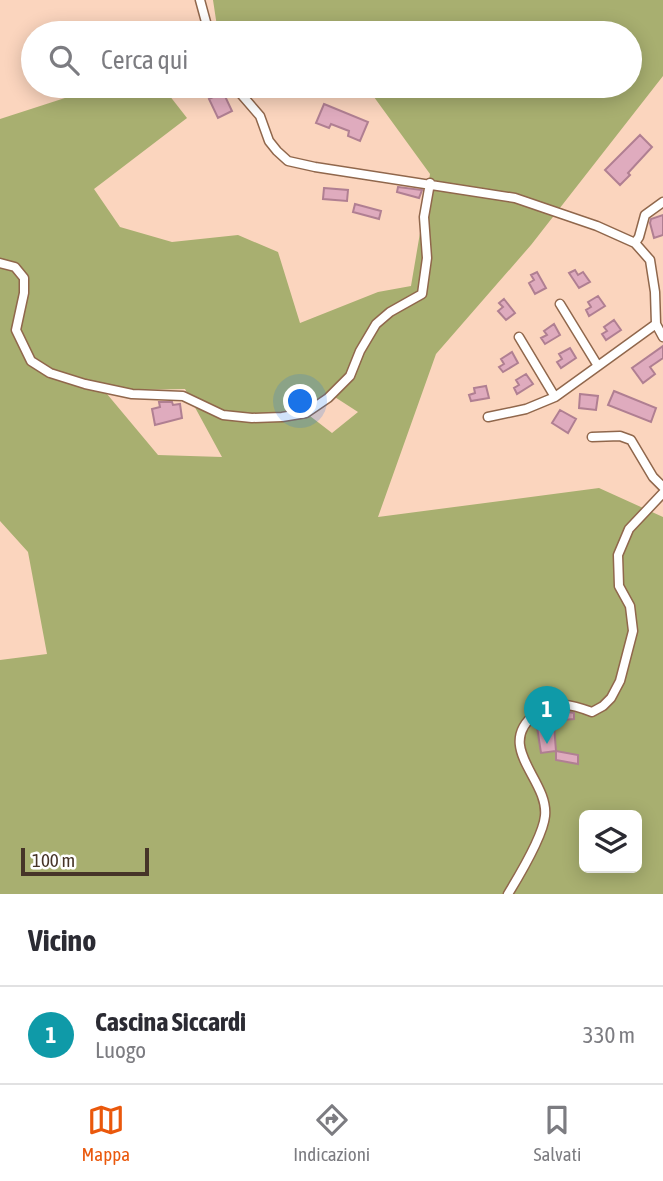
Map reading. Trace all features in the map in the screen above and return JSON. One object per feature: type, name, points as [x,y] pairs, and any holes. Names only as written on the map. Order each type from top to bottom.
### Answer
[{"type":"street","points":[[200,0],[206,21]]},
{"type":"street","points":[[244,98],[260,116],[269,141],[288,161],[515,198],[597,226],[635,243],[650,260],[656,324],[663,337]]},
{"type":"street","points":[[0,262],[15,267],[23,278],[24,293],[16,330],[31,361],[50,373],[132,394],[184,396],[223,415],[251,418],[306,413],[328,398],[350,376],[360,351],[376,324],[390,312],[422,294],[427,258],[424,217],[430,183]]},
{"type":"street","points":[[635,243],[645,215],[663,202]]},
{"type":"street","points":[[560,304],[598,366]]},
{"type":"street","points":[[488,417],[526,409],[555,397],[656,324]]},
{"type":"street","points":[[519,337],[555,397]]},
{"type":"street","points":[[592,437],[620,436],[631,440],[653,477],[663,486]]},
{"type":"street","points":[[508,894],[526,865],[545,817],[544,800],[519,745],[521,733],[528,719],[552,704],[572,704],[592,712],[604,706],[611,698],[620,681],[632,631],[630,606],[619,586],[618,555],[629,529],[663,493]]},
{"type":"green space","points":[[213,0],[663,0],[663,76],[531,245],[436,354],[378,517],[599,488],[663,517],[663,894],[0,894],[0,660],[47,654],[28,552],[0,521],[0,119],[65,98],[171,98],[187,118],[94,189],[120,227],[172,242],[238,235],[278,252],[300,323],[378,292],[411,286],[430,174],[375,98],[642,98],[642,21],[216,21]],"holes":[[[47,376],[133,390],[185,389],[222,457],[158,455],[107,394]],[[327,392],[358,412],[332,433],[310,416]]]},
{"type":"building","points":[[226,98],[232,111],[218,118],[209,99]]},
{"type":"building","points":[[324,104],[368,122],[360,141],[348,136],[349,131],[331,124],[329,128],[316,123]]},
{"type":"building","points":[[640,135],[652,147],[620,185],[605,170]]},
{"type":"building","points":[[398,187],[422,190],[419,198],[397,192]]},
{"type":"building","points":[[324,188],[348,190],[347,201],[323,199]]},
{"type":"building","points":[[355,204],[381,211],[379,219],[353,212]]},
{"type":"building","points":[[663,215],[663,235],[654,238],[651,219]]},
{"type":"building","points":[[575,270],[578,275],[583,272],[590,282],[579,288],[569,273]]},
{"type":"building","points":[[537,272],[546,288],[535,294],[529,283],[534,280],[531,275]]},
{"type":"building","points":[[598,296],[605,306],[589,316],[586,310],[591,307],[588,302]]},
{"type":"building","points":[[504,299],[515,313],[506,320],[498,311],[503,307],[499,303]]},
{"type":"building","points":[[614,320],[621,330],[606,340],[602,334],[607,331],[604,327]]},
{"type":"building","points":[[554,324],[560,335],[545,344],[541,338],[547,335],[544,331]]},
{"type":"building","points":[[663,346],[663,358],[650,367],[655,374],[643,383],[632,368]]},
{"type":"building","points":[[570,348],[576,358],[561,368],[557,362],[562,359],[559,354]]},
{"type":"building","points":[[512,352],[518,363],[503,372],[499,367],[504,364],[501,359]]},
{"type":"building","points":[[526,374],[533,384],[517,394],[514,388],[519,385],[516,380]]},
{"type":"building","points":[[486,386],[489,398],[471,401],[469,395],[475,393],[474,388]]},
{"type":"building","points":[[614,391],[656,408],[651,422],[608,405]]},
{"type":"building","points":[[580,394],[598,396],[596,410],[579,408]]},
{"type":"building","points":[[159,402],[180,404],[182,418],[155,425],[152,409],[160,407]]},
{"type":"building","points":[[560,410],[576,419],[568,433],[552,423]]},
{"type":"building","points":[[551,712],[574,713],[574,719],[552,721]]},
{"type":"building","points":[[554,725],[556,751],[541,753],[537,727]]},
{"type":"building","points":[[556,751],[578,755],[578,764],[556,760]]},
{"type":"place","name":"Cascina Siccardi","points":[[547,744]]}]
